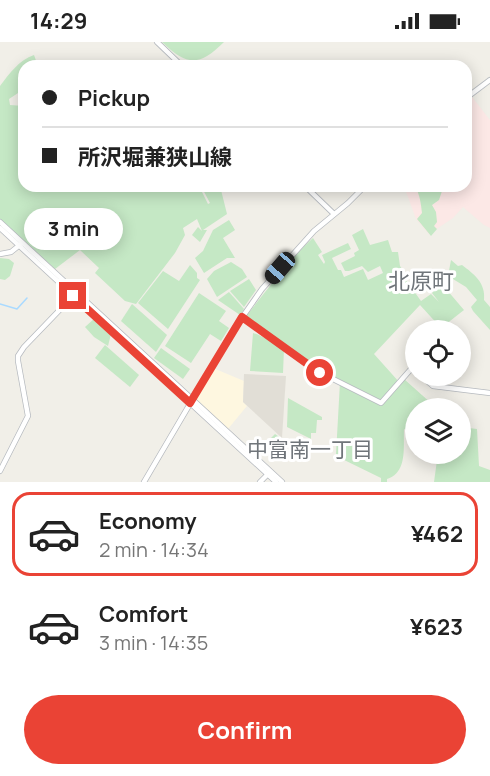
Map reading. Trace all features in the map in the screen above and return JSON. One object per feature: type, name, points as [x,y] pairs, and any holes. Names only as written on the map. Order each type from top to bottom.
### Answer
[{"type":"street","points":[[157,42],[176,60]]},
{"type":"street","points":[[472,94],[490,80]]},
{"type":"street","points":[[311,192],[334,214]]},
{"type":"street","points":[[144,482],[242,317],[267,282],[302,243],[358,192]]},
{"type":"street","points":[[0,222],[269,473],[282,482]]},
{"type":"street","points":[[0,228],[21,244]]},
{"type":"street","points":[[0,254],[11,252],[21,244]]},
{"type":"street","points":[[0,471],[28,416],[18,356],[75,294]]},
{"type":"street","points":[[242,317],[317,371],[381,403],[405,376]]},
{"type":"street","points":[[433,386],[490,393]]},
{"type":"street","points":[[261,482],[269,473]]},
{"type":"street","points":[[269,473],[276,482]]},
{"type":"shaded area","points":[[472,97],[490,120],[490,228],[463,207],[453,218],[429,234],[416,219],[406,192],[472,192]]},
{"type":"shaded area","points":[[213,368],[244,381],[243,402],[247,406],[228,429],[197,400]]},
{"type":"shaded area","points":[[244,374],[286,376],[282,438],[243,402]]},
{"type":"green space","points":[[162,42],[224,42],[207,56],[193,60],[179,56]]},
{"type":"green space","points":[[34,55],[36,60],[25,60]]},
{"type":"green space","points":[[18,65],[18,93],[9,99],[10,105],[18,106],[18,192],[202,192],[208,204],[210,203],[204,192],[222,192],[227,214],[203,230],[207,230],[200,242],[192,235],[198,227],[202,231],[197,219],[183,228],[185,235],[175,253],[136,304],[125,301],[95,273],[99,268],[80,250],[55,269],[0,219],[0,86]]},
{"type":"green space","points":[[417,192],[442,192],[439,200],[432,205],[436,212],[437,222],[434,226],[437,229],[431,236],[417,219],[422,213]]},
{"type":"green space","points":[[229,220],[235,230],[223,238],[235,258],[227,258],[204,273],[195,258],[203,251],[213,230]]},
{"type":"green space","points":[[363,229],[370,245],[388,240],[392,252],[398,252],[400,266],[406,275],[397,285],[406,280],[421,301],[431,294],[439,302],[432,293],[441,283],[464,310],[451,320],[434,320],[420,305],[374,354],[400,383],[404,379],[405,386],[412,386],[425,398],[405,398],[403,458],[398,471],[387,479],[387,482],[381,482],[381,478],[336,454],[340,382],[320,372],[245,317],[286,266],[313,238],[322,252],[318,255],[324,264],[322,255],[348,243],[351,249],[332,258],[344,277],[363,269],[368,280],[383,273],[380,266],[368,272],[362,266],[345,271],[341,263],[355,256],[354,253],[359,250],[352,235]]},
{"type":"green space","points":[[0,258],[9,259],[14,263],[10,276],[5,280],[0,279]]},
{"type":"green space","points":[[451,260],[458,266],[462,265],[466,268],[481,284],[484,300],[490,307],[490,330],[471,307],[477,300],[466,287],[448,276]]},
{"type":"green space","points":[[231,262],[242,269],[247,277],[217,297],[207,279],[214,271]]},
{"type":"green space","points":[[190,265],[200,280],[168,329],[138,303],[163,271],[179,281]]},
{"type":"green space","points":[[249,279],[256,290],[244,307],[230,291]]},
{"type":"green space","points":[[229,292],[244,309],[240,315],[218,300]]},
{"type":"green space","points":[[199,293],[226,311],[219,321],[229,328],[221,341],[210,334],[191,363],[165,346]]},
{"type":"green space","points":[[132,304],[167,335],[156,352],[121,321]]},
{"type":"green space","points":[[95,318],[111,334],[108,346],[94,337],[85,327]]},
{"type":"green space","points":[[253,333],[284,349],[283,373],[250,371]]},
{"type":"green space","points":[[105,345],[139,375],[130,387],[95,358]]},
{"type":"green space","points":[[161,348],[190,369],[183,379],[154,358]]},
{"type":"green space","points":[[288,398],[322,417],[322,420],[317,420],[316,433],[311,433],[311,439],[287,427]]},
{"type":"green space","points":[[471,428],[477,429],[479,466],[490,470],[490,482],[434,482],[436,464],[471,464]]},
{"type":"green space","points":[[275,434],[290,445],[281,456],[266,443]]},
{"type":"waterway","points":[[0,304],[17,309],[27,298]]},
{"type":"district","name":"北原町","points":[[421,281]]},
{"type":"district","name":"中富南一丁目","points":[[310,450]]},
{"type":"route","points":[[73,296],[190,403],[242,317],[320,373]]}]
